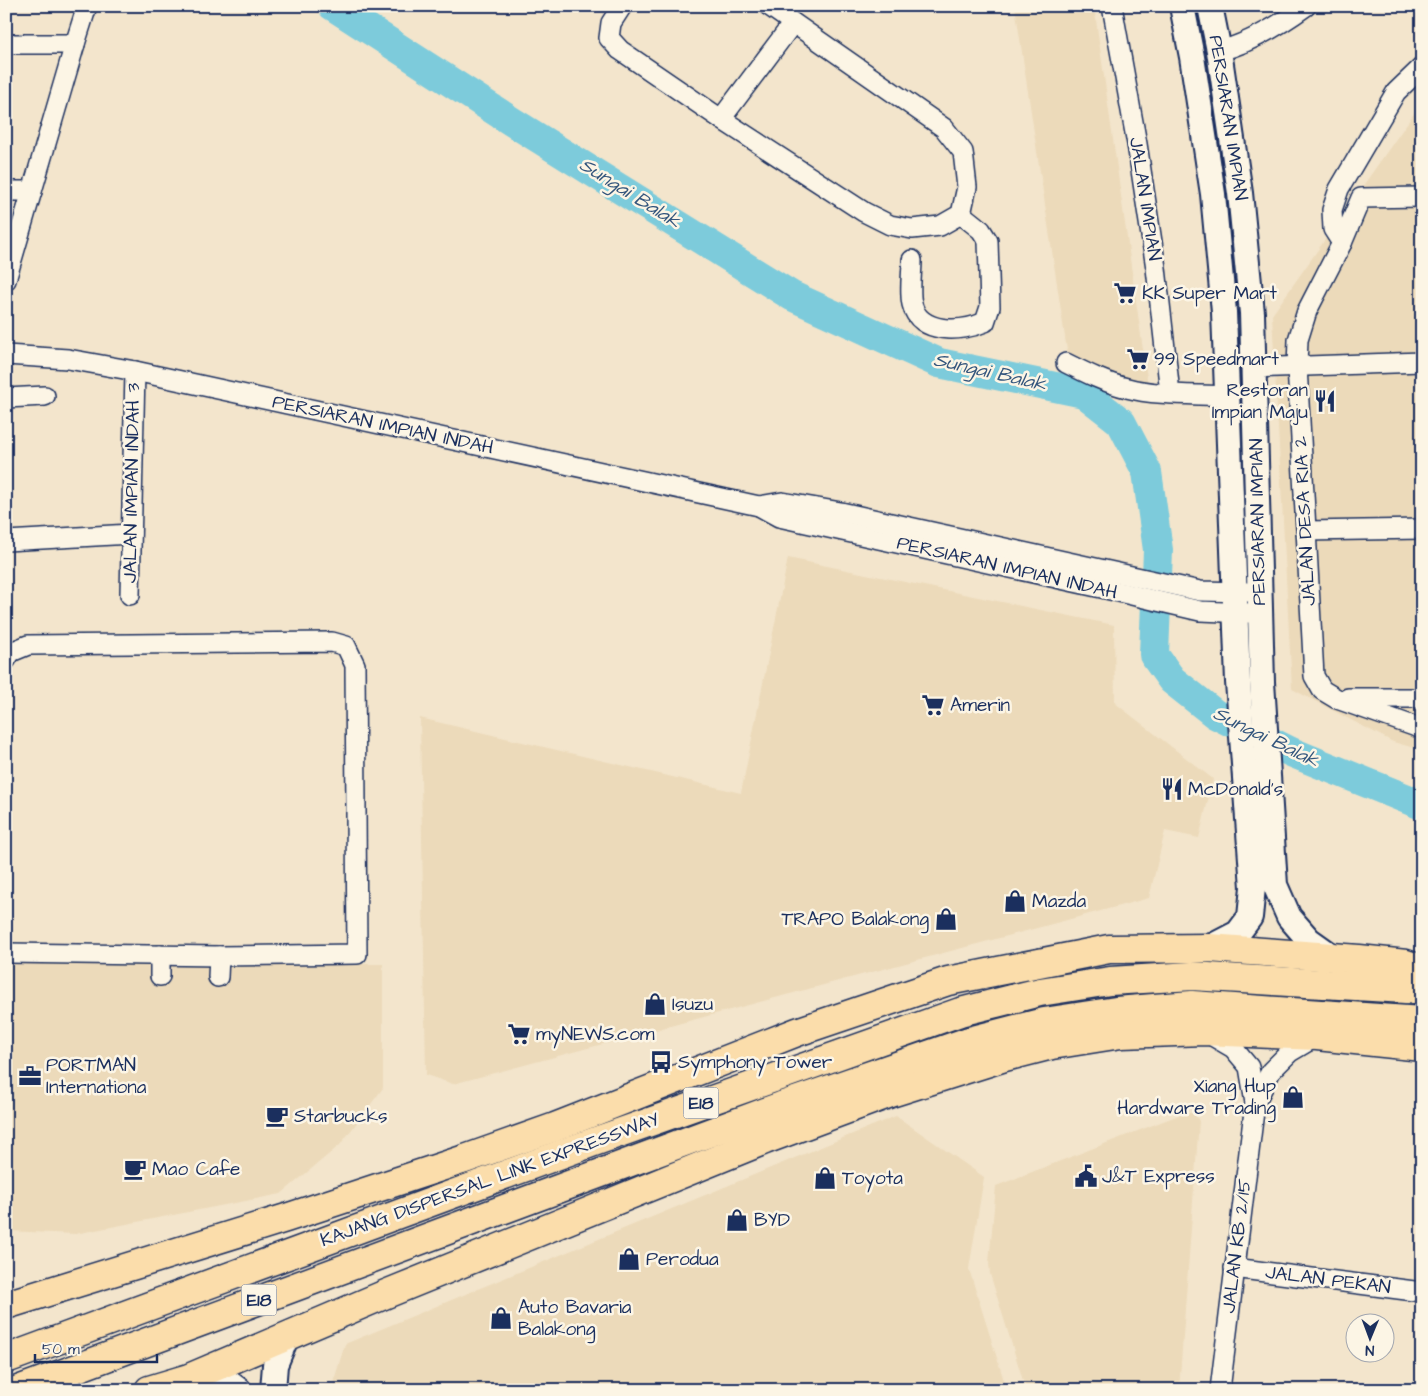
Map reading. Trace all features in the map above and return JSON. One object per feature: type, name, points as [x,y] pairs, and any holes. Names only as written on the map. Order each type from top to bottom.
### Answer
[{"type":"highway","points":[[6,1305],[286,1218],[462,1160],[555,1127],[797,1032],[948,981],[1109,949],[1209,948],[1406,964],[1422,969]]},
{"type":"highway","name":"KAJANG DISPERSAL LINK EXPRESSWAY","points":[[6,1359],[589,1143],[960,1012],[1049,990],[1110,981],[1192,976],[1422,990]]},
{"type":"highway","name":"KAJANG DISPERSAL LINK EXPRESSWAY","points":[[18,1390],[500,1210],[611,1171],[780,1106],[969,1041],[1044,1022],[1116,1010],[1192,1005],[1422,1021]]},
{"type":"highway","points":[[149,1390],[189,1378],[386,1294],[559,1225],[646,1187],[891,1093],[1005,1057],[1052,1045],[1121,1034],[1204,1030],[1317,1036],[1422,1047]]},
{"type":"highway","points":[[141,1390],[181,1366],[463,1242],[483,1230],[500,1210]]},
{"type":"street","points":[[6,280],[75,44],[88,6]]},
{"type":"street","points":[[622,6],[611,23],[609,38],[620,50],[721,119],[864,212],[890,225],[912,229],[940,226],[961,214],[967,187],[963,152],[944,128],[769,6]]},
{"type":"street","name":"JALAN IMPIAN","points":[[1112,6],[1137,144],[1154,258],[1170,393]]},
{"type":"street","name":"PERSIARAN IMPIAN","points":[[1182,6],[1192,56],[1212,194],[1224,312],[1238,682],[1256,767],[1275,885],[1289,917],[1309,940],[1333,957]]},
{"type":"street","name":"PERSIARAN IMPIAN","points":[[1209,948],[1238,933],[1250,917],[1253,888],[1256,767],[1262,682],[1252,313],[1240,193],[1219,51],[1210,6]]},
{"type":"street","points":[[1219,51],[1237,47],[1306,6]]},
{"type":"street","points":[[721,119],[793,23]]},
{"type":"street","points":[[6,44],[75,44]]},
{"type":"street","points":[[1342,243],[1333,229],[1332,210],[1339,189],[1396,92],[1422,67]]},
{"type":"street","points":[[6,191],[32,191]]},
{"type":"street","name":"JALAN DESA RIA 2","points":[[1337,699],[1322,690],[1314,676],[1297,366],[1298,340],[1307,311],[1342,243],[1361,198],[1422,197]]},
{"type":"street","points":[[912,260],[912,303],[917,317],[928,325],[952,330],[972,328],[985,322],[990,307],[988,241],[981,230],[961,214]]},
{"type":"street","points":[[1224,312],[1237,349],[1253,368]]},
{"type":"street","name":"PERSIARAN IMPIAN INDAH","points":[[6,355],[68,359],[135,371],[758,506],[778,518],[1106,589],[1200,612],[1235,603],[1259,602]]},
{"type":"street","points":[[1229,422],[1233,399],[1240,385],[1253,368],[1422,362]]},
{"type":"street","points":[[1066,363],[1086,374],[1127,388],[1146,392],[1228,396]]},
{"type":"street","name":"JALAN IMPIAN INDAH 3","points":[[130,595],[135,371]]},
{"type":"street","points":[[6,398],[45,396]]},
{"type":"street","name":"PERSIARAN IMPIAN INDAH","points":[[758,506],[782,502],[833,511],[1111,570],[1200,591],[1235,603]]},
{"type":"street","points":[[1306,530],[1422,528]]},
{"type":"street","points":[[6,541],[131,534]]},
{"type":"street","points":[[6,660],[11,652],[28,645],[332,642],[346,646],[355,665],[357,954],[219,956],[6,953]]},
{"type":"street","points":[[1337,699],[1422,698]]},
{"type":"street","points":[[1337,699],[1422,730]]},
{"type":"street","points":[[160,955],[160,976]]},
{"type":"street","points":[[218,977],[219,956]]},
{"type":"street","name":"JALAN KB 2/15","points":[[1204,1030],[1233,1048],[1249,1068],[1255,1103],[1220,1390]]},
{"type":"street","name":"JALAN KB 2/15","points":[[1255,1103],[1271,1071],[1290,1052],[1317,1036]]},
{"type":"street","name":"JALAN PEKAN","points":[[1234,1268],[1422,1292]]},
{"type":"street","points":[[273,1390],[274,1366],[287,1336]]},
{"type":"street","points":[[189,1378],[230,1384],[239,1390]]},
{"type":"shaded area","points":[[1015,6],[1094,6],[1148,385],[1128,382],[1068,357]]},
{"type":"shaded area","points":[[1422,102],[1422,750],[1393,742],[1292,689],[1272,315]]},
{"type":"shaded area","points":[[788,558],[1114,625],[1115,703],[1213,779],[1199,838],[1165,831],[1149,898],[453,1084],[426,1075],[420,718],[741,793]]},
{"type":"shaded area","points":[[6,964],[383,964],[383,1088],[340,1145],[281,1194],[75,1234],[6,1231]]},
{"type":"shaded area","points":[[1184,1113],[1194,1113],[1199,1121],[1179,1390],[1026,1390],[990,1274],[989,1263],[996,1186]]},
{"type":"shaded area","points":[[896,1116],[984,1177],[969,1269],[1007,1390],[331,1390],[345,1344]]},
{"type":"waterway","name":"Sungai Balak","points":[[333,6],[511,121],[792,296],[939,363],[1084,393],[1121,422],[1147,472],[1158,550],[1154,655],[1172,680],[1215,714],[1291,752],[1422,805]]},
{"type":"place","name":"KK Super Mart","points":[[1125,293]]},
{"type":"place","name":"99 Speedmart","points":[[1138,359]]},
{"type":"place","name":"Restoran Impian Maju","points":[[1325,401]]},
{"type":"place","name":"Amerin","points":[[933,705]]},
{"type":"place","name":"McDonald's","points":[[1172,789]]},
{"type":"place","name":"Mazda","points":[[1015,901]]},
{"type":"place","name":"TRAPO Balakong","points":[[946,919]]},
{"type":"place","name":"Isuzu","points":[[655,1004]]},
{"type":"place","name":"myNEWS.com","points":[[519,1034]]},
{"type":"place","name":"Symphony Tower","points":[[661,1062]]},
{"type":"place","name":"PORTMAN Internationa","points":[[30,1076]]},
{"type":"place","name":"Xiang Hup Hardware Trading","points":[[1293,1097]]},
{"type":"place","name":"Starbucks","points":[[277,1116]]},
{"type":"place","name":"Mao Cafe","points":[[135,1169]]},
{"type":"place","name":"J&T Express","points":[[1086,1176]]},
{"type":"place","name":"Toyota","points":[[825,1178]]},
{"type":"place","name":"BYD","points":[[737,1220]]},
{"type":"place","name":"Perodua","points":[[629,1259]]},
{"type":"place","name":"Auto Bavaria Balakong","points":[[501,1318]]}]
